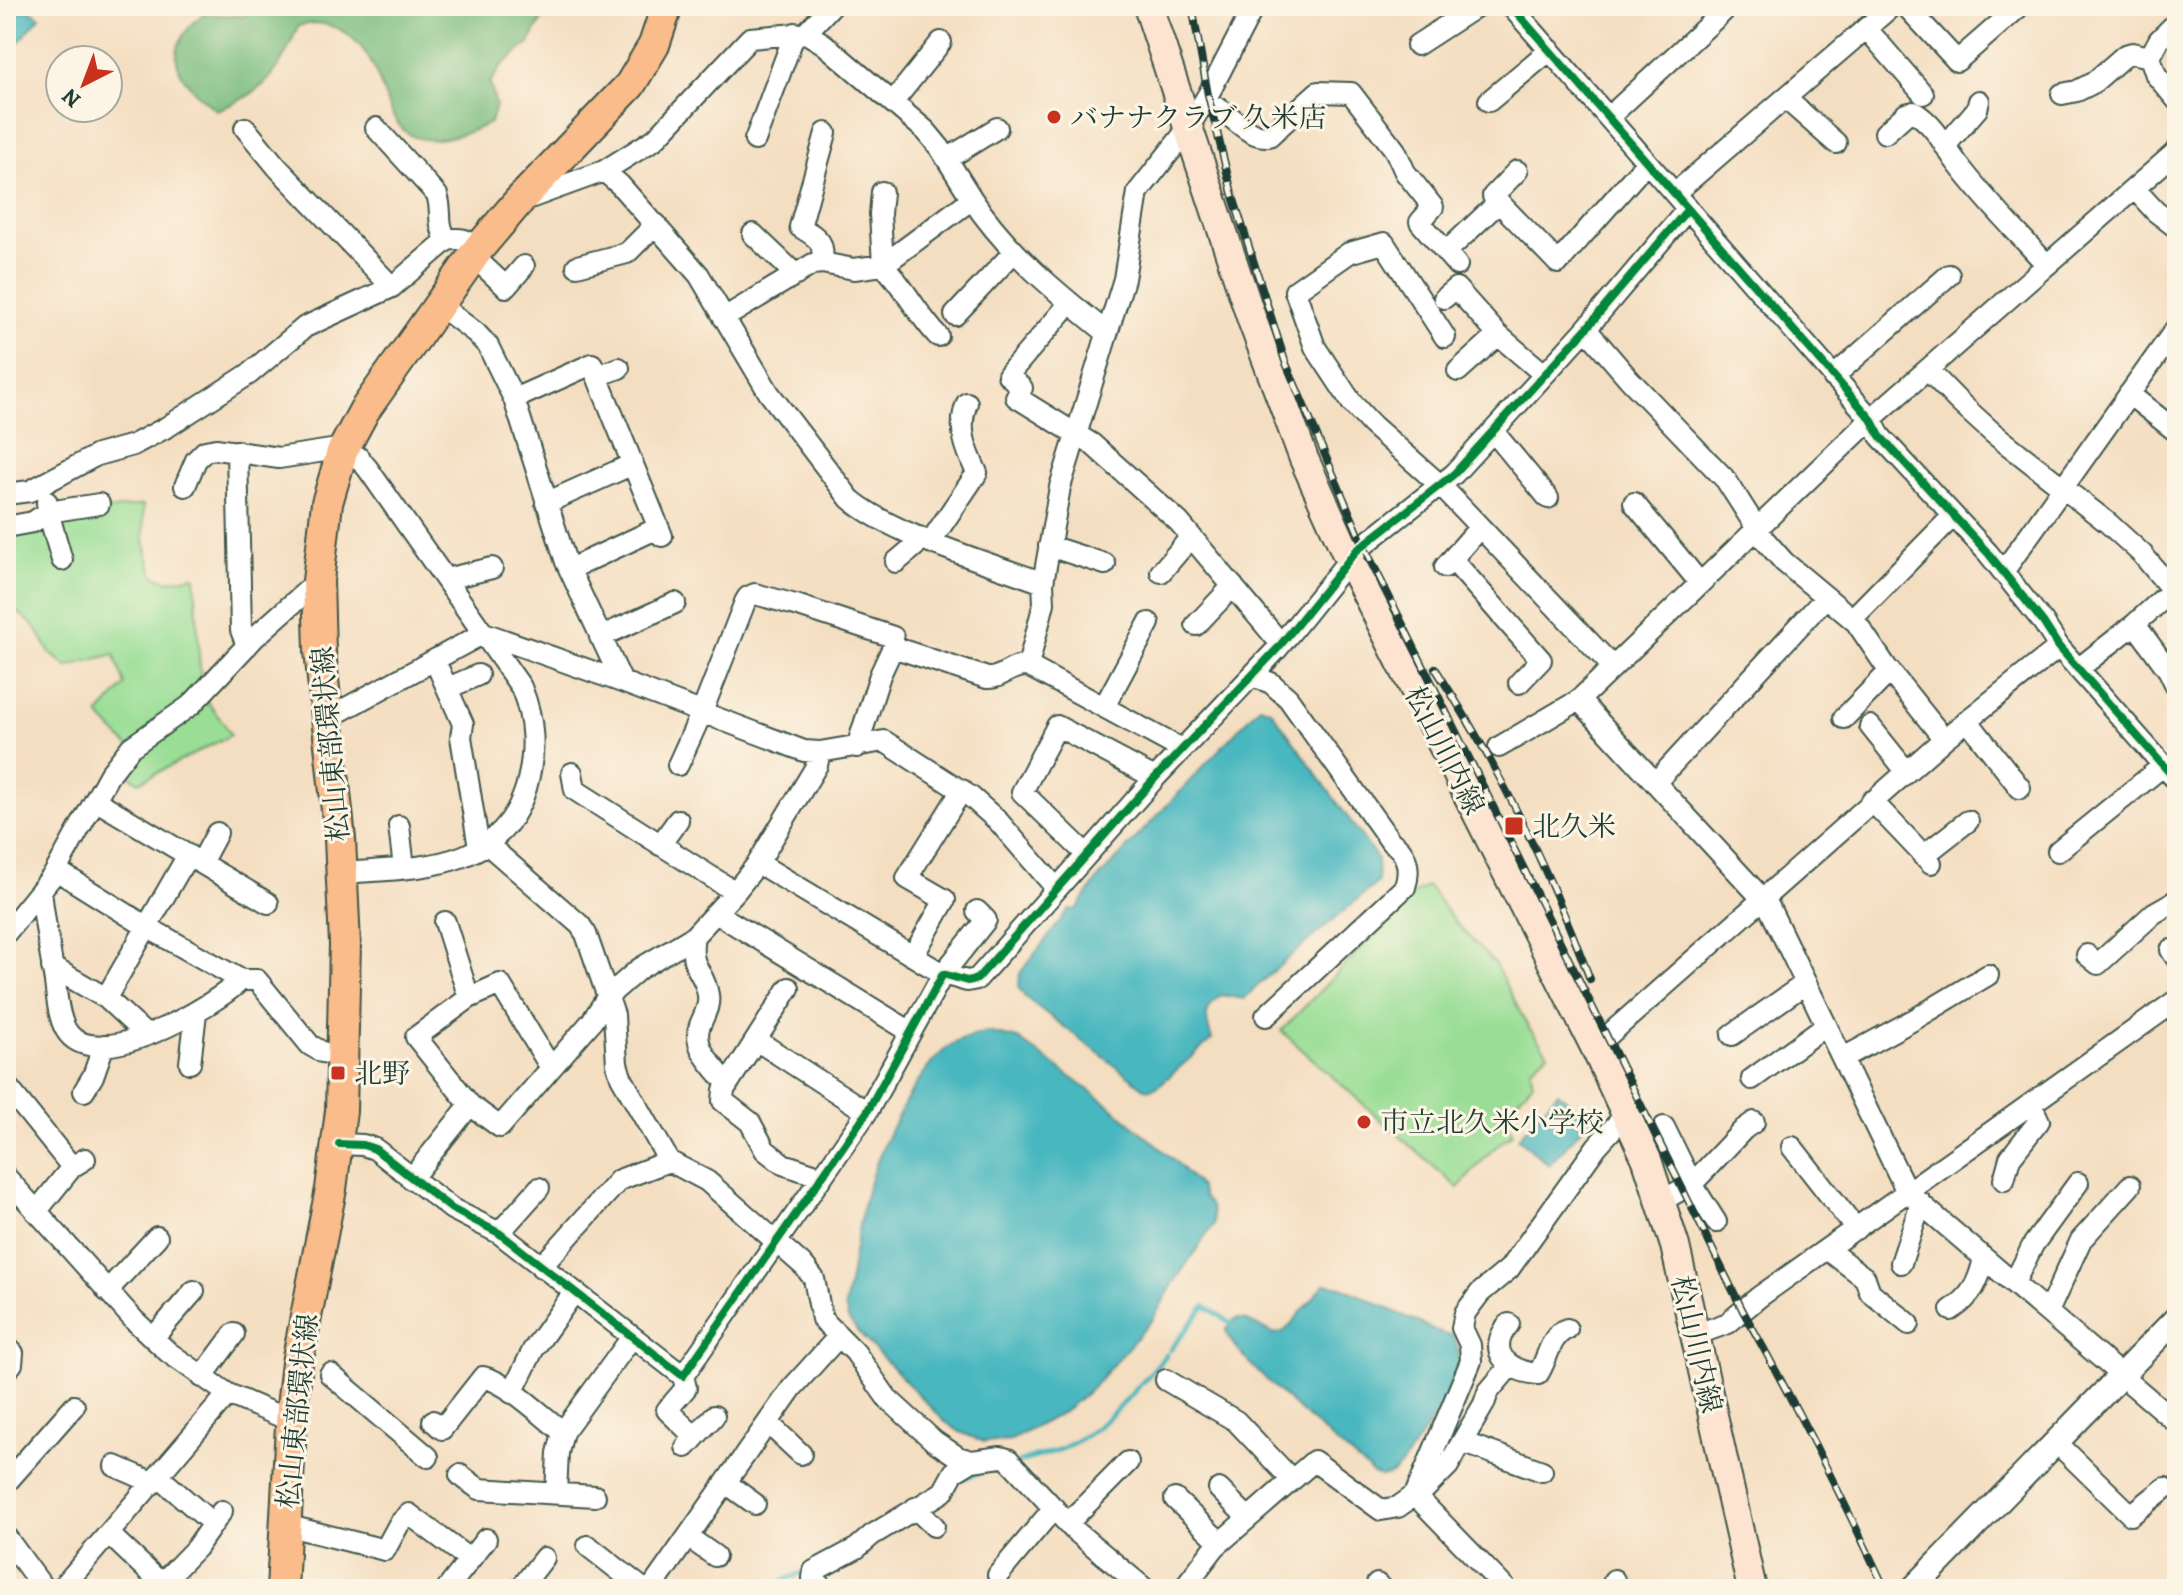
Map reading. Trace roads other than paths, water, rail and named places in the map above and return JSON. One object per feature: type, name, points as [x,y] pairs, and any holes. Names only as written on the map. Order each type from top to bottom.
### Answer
[{"type":"main road","name":"松山東部環状線","points":[[282,1589],[296,1369],[339,1144],[346,1001],[342,873],[320,651],[318,581],[327,503],[344,448],[364,411],[476,252],[518,202],[630,85],[654,45],[667,6]]},
{"type":"main road","name":"松山川内線","points":[[1148,6],[1187,130],[1304,459],[1349,559],[1627,1113],[1661,1201],[1675,1246],[1752,1589]]},
{"type":"street","points":[[755,140],[800,33],[831,6]]},
{"type":"street","points":[[1028,666],[1044,603],[1043,583],[1057,497],[1124,279],[1138,192],[1187,130],[1250,13],[1231,6]]},
{"type":"street","points":[[1511,6],[1871,419],[1880,436],[2003,572],[2059,647],[2170,773],[2058,851]]},
{"type":"street","points":[[758,863],[943,974],[967,981],[977,979],[1181,749],[1253,676],[1363,544],[1454,474],[1586,329],[1681,202],[1785,98],[1892,6]]},
{"type":"street","points":[[1906,6],[1957,61],[2020,6]]},
{"type":"street","points":[[1417,45],[1469,8]]},
{"type":"street","points":[[1609,117],[1735,9]]},
{"type":"street","points":[[2177,22],[2159,40],[2150,57],[2156,75],[2177,100]]},
{"type":"street","points":[[1866,28],[1923,96],[1953,168],[2047,265]]},
{"type":"street","points":[[518,202],[604,171],[663,132],[750,38],[800,33],[824,44],[926,131],[994,231],[1013,253],[1107,333]]},
{"type":"street","points":[[893,102],[941,42]]},
{"type":"street","points":[[1489,101],[1550,50]]},
{"type":"street","points":[[2062,94],[2093,83],[2125,55],[2132,53],[2150,57]]},
{"type":"street","points":[[1203,104],[1219,108],[1251,133],[1269,136],[1318,92],[1351,93],[1395,150],[1405,172],[1433,207],[1420,222],[1452,258],[1499,202]]},
{"type":"street","points":[[1885,133],[1923,96]]},
{"type":"street","points":[[1785,98],[1836,143]]},
{"type":"street","points":[[1945,146],[1977,109],[1979,101]]},
{"type":"street","points":[[245,128],[277,167],[392,287]]},
{"type":"street","points":[[376,128],[437,195],[441,206],[440,229],[447,240]]},
{"type":"street","points":[[947,159],[997,128]]},
{"type":"street","points":[[822,263],[824,247],[813,234],[800,227],[826,133]]},
{"type":"street","points":[[1499,747],[1579,700],[1871,419],[2177,151]]},
{"type":"street","points":[[1517,171],[1493,196],[1558,263],[1647,162]]},
{"type":"street","points":[[604,171],[656,224],[699,275],[769,393],[839,487],[862,509],[925,539],[1043,583]]},
{"type":"street","points":[[2135,189],[2155,211],[2177,228]]},
{"type":"street","points":[[882,192],[883,265],[895,277],[921,318],[938,336]]},
{"type":"street","points":[[724,318],[813,264],[854,269],[883,265],[972,199]]},
{"type":"street","points":[[577,266],[627,253],[656,224]]},
{"type":"street","points":[[753,234],[796,275]]},
{"type":"street","points":[[6,494],[30,491],[97,455],[133,445],[167,427],[249,374],[305,327],[392,287],[447,240],[468,240],[506,287],[524,266]]},
{"type":"street","points":[[1445,337],[1384,243],[1349,253],[1295,291],[1315,347],[1352,403],[1371,424],[1440,485],[1613,667]]},
{"type":"street","points":[[955,315],[1013,253]]},
{"type":"street","points":[[1833,377],[1949,275]]},
{"type":"street","points":[[1444,298],[1456,288],[1498,335],[1544,374]]},
{"type":"street","points":[[1070,303],[1008,375],[1022,388],[1016,397],[1092,444],[1179,522],[1281,644]]},
{"type":"street","points":[[439,305],[488,346],[514,399],[570,569],[622,682]]},
{"type":"street","points":[[2003,572],[2177,327]]},
{"type":"street","points":[[1586,329],[1629,379],[1726,480],[1763,538],[1784,562],[1852,619],[1944,739]]},
{"type":"street","points":[[1458,371],[1498,335]]},
{"type":"street","points":[[514,399],[592,364],[660,532],[570,569]]},
{"type":"street","points":[[597,376],[619,368]]},
{"type":"street","points":[[1928,370],[1993,433],[2062,485],[2142,554],[2175,588],[2078,669]]},
{"type":"street","points":[[2129,394],[2174,424]]},
{"type":"street","points":[[896,562],[925,539],[977,473],[964,440],[961,418],[967,403]]},
{"type":"street","points":[[1493,431],[1548,498]]},
{"type":"street","points":[[185,486],[196,460],[205,451],[216,449],[279,458],[344,448],[358,457],[368,469],[521,687],[533,727],[533,754],[523,797],[504,831],[483,846],[444,863],[342,873]]},
{"type":"street","points":[[237,451],[241,630],[247,646]]},
{"type":"street","points":[[546,503],[633,464]]},
{"type":"street","points":[[50,478],[48,512],[62,560]]},
{"type":"street","points":[[1634,503],[1700,583]]},
{"type":"street","points":[[6,527],[33,522],[48,512],[99,504]]},
{"type":"street","points":[[1852,619],[1953,516]]},
{"type":"street","points":[[1480,527],[1449,563],[1541,660],[1519,683]]},
{"type":"street","points":[[1161,572],[1191,537]]},
{"type":"street","points":[[1049,546],[1105,564]]},
{"type":"street","points":[[446,579],[492,568]]},
{"type":"street","points":[[6,933],[56,870],[109,775],[131,747],[191,705],[247,646],[318,581]]},
{"type":"street","points":[[1196,625],[1233,586]]},
{"type":"street","points":[[678,765],[745,602],[755,594],[893,637],[893,647],[880,675],[857,747]]},
{"type":"street","points":[[1655,783],[1826,597]]},
{"type":"street","points":[[600,637],[675,603]]},
{"type":"street","points":[[1104,707],[1149,623]]},
{"type":"street","points":[[2135,624],[2169,671],[2177,688]]},
{"type":"street","points":[[326,719],[484,633],[804,751],[820,752],[857,747],[874,740],[884,741],[962,790],[999,822],[1056,888]]},
{"type":"street","points":[[893,647],[993,679],[1018,665],[1028,666],[1181,749]]},
{"type":"street","points":[[1595,1047],[1906,771],[2059,647]]},
{"type":"street","points":[[435,661],[463,724],[461,737],[483,846],[580,925],[586,934],[617,1025],[617,1064],[621,1077],[669,1161],[707,1181],[777,1242],[814,1279],[822,1319],[862,1361],[887,1398],[934,1441],[958,1457],[972,1461]]},
{"type":"street","points":[[1844,718],[1890,671]]},
{"type":"street","points":[[448,688],[478,675]]},
{"type":"street","points":[[1253,676],[1271,683],[1288,698],[1391,842],[1402,848],[1406,854],[1407,880],[1405,887],[1266,1016]]},
{"type":"street","points":[[1579,700],[1762,896],[1914,1198],[2177,1423]]},
{"type":"street","points":[[1967,720],[2020,788]]},
{"type":"street","points":[[1086,854],[1022,792],[1057,726],[1155,778]]},
{"type":"street","points":[[1870,726],[1906,771]]},
{"type":"street","points":[[551,1068],[500,984],[469,998],[416,1037],[470,1105],[500,1127],[592,1021],[608,996],[639,969],[694,936],[735,892],[758,863],[817,765],[820,752]]},
{"type":"street","points":[[572,773],[575,790],[735,892]]},
{"type":"street","points":[[913,956],[945,900],[907,878],[962,790]]},
{"type":"street","points":[[95,800],[268,903]]},
{"type":"street","points":[[1872,801],[1927,859],[1968,821]]},
{"type":"street","points":[[660,845],[678,820]]},
{"type":"street","points":[[399,826],[404,868]]},
{"type":"street","points":[[106,998],[147,927],[194,859],[217,833]]},
{"type":"street","points":[[56,870],[147,927],[241,980],[257,980],[310,1045],[322,1052],[343,1056]]},
{"type":"street","points":[[41,890],[65,1029],[81,1043],[95,1047],[146,1035],[196,1013],[241,980]]},
{"type":"street","points":[[2087,955],[2098,964],[2150,908],[2177,900]]},
{"type":"street","points":[[683,1376],[867,1112],[943,974],[986,920],[977,911]]},
{"type":"street","points":[[716,913],[911,1032]]},
{"type":"street","points":[[445,922],[469,998]]},
{"type":"street","points":[[694,936],[691,950],[693,963],[707,989],[709,1000],[697,1040],[701,1050],[728,1084]]},
{"type":"street","points":[[52,967],[106,998],[146,1035]]},
{"type":"street","points":[[1843,1058],[1988,975]]},
{"type":"street","points":[[1732,1035],[1806,983]]},
{"type":"street","points":[[789,988],[728,1084],[723,1101],[750,1122],[765,1150],[783,1164],[822,1177]]},
{"type":"street","points":[[1695,1335],[1728,1323],[1759,1297],[1856,1229],[1914,1198],[2031,1104],[2177,1000]]},
{"type":"street","points":[[190,1063],[196,1013]]},
{"type":"street","points":[[1752,1079],[1826,1025]]},
{"type":"street","points":[[756,1040],[867,1112]]},
{"type":"street","points":[[84,1091],[104,1045]]},
{"type":"street","points":[[6,1085],[78,1163],[36,1212]]},
{"type":"street","points":[[2004,1180],[2010,1158],[2039,1121],[2031,1104]]},
{"type":"street","points":[[411,1179],[470,1105]]},
{"type":"street","points":[[1415,1495],[1471,1361],[1470,1345],[1462,1328],[1465,1313],[1480,1293],[1509,1269],[1597,1146],[1627,1113]]},
{"type":"street","points":[[1661,1201],[1692,1184],[1754,1122]]},
{"type":"street","points":[[1664,1127],[1692,1184],[1716,1222]]},
{"type":"street","points":[[339,1144],[375,1149],[452,1209],[499,1233],[683,1376],[686,1388],[667,1410],[691,1442],[714,1416]]},
{"type":"street","points":[[1792,1147],[1856,1229]]},
{"type":"street","points":[[541,1267],[619,1180],[669,1161]]},
{"type":"street","points":[[2014,1283],[2033,1245],[2078,1183]]},
{"type":"street","points":[[2048,1312],[2081,1240],[2130,1186]]},
{"type":"street","points":[[499,1233],[539,1188]]},
{"type":"street","points":[[10,1190],[36,1212],[153,1338],[228,1394],[291,1421]]},
{"type":"street","points":[[1901,1263],[1914,1198]]},
{"type":"street","points":[[107,1291],[157,1237]]},
{"type":"street","points":[[1828,1250],[1865,1278],[1870,1292],[1909,1324]]},
{"type":"street","points":[[1951,1310],[1964,1302],[1974,1290],[1984,1258]]},
{"type":"street","points":[[153,1338],[194,1291]]},
{"type":"street","points":[[512,1393],[533,1350],[574,1292]]},
{"type":"street","points":[[1913,1589],[2177,1320]]},
{"type":"street","points":[[1509,1324],[1500,1335],[1497,1345],[1499,1353],[1525,1373],[1538,1374],[1554,1338],[1567,1329]]},
{"type":"street","points":[[202,1377],[234,1334]]},
{"type":"street","points":[[651,1589],[792,1388],[839,1336]]},
{"type":"street","points":[[556,1493],[558,1453],[563,1432],[632,1337]]},
{"type":"street","points":[[6,1346],[13,1353],[12,1364],[6,1370]]},
{"type":"street","points":[[1183,1589],[1220,1542],[1314,1461],[1381,1510],[1398,1507],[1424,1490],[1448,1466],[1488,1392],[1511,1365]]},
{"type":"street","points":[[296,1369],[339,1375],[428,1457]]},
{"type":"street","points":[[433,1421],[442,1429],[483,1377],[512,1393],[563,1432]]},
{"type":"street","points":[[1166,1380],[1236,1421],[1292,1480]]},
{"type":"street","points":[[61,1589],[228,1394]]},
{"type":"street","points":[[6,1483],[75,1406]]},
{"type":"street","points":[[768,1423],[801,1454]]},
{"type":"street","points":[[1462,1442],[1542,1471]]},
{"type":"street","points":[[2056,1442],[2131,1515],[2165,1488]]},
{"type":"street","points":[[825,1589],[813,1578],[814,1571],[857,1548],[872,1535],[943,1492],[954,1472],[972,1461],[1001,1457],[1008,1459],[1061,1516],[1145,1589]]},
{"type":"street","points":[[998,1575],[1061,1516],[1128,1462]]},
{"type":"street","points":[[109,1534],[165,1586],[217,1517],[156,1480],[115,1466]]},
{"type":"street","points":[[460,1475],[479,1489],[595,1496]]},
{"type":"street","points":[[726,1483],[755,1504]]},
{"type":"street","points":[[1219,1489],[1248,1518]]},
{"type":"street","points":[[1415,1495],[1506,1589]]},
{"type":"street","points":[[1175,1499],[1220,1542]]},
{"type":"street","points":[[915,1508],[934,1526]]},
{"type":"street","points":[[285,1525],[385,1550],[399,1524],[409,1514],[469,1559]]},
{"type":"street","points":[[6,1537],[44,1589]]},
{"type":"street","points":[[688,1537],[715,1556]]},
{"type":"street","points":[[447,1589],[486,1539]]},
{"type":"street","points":[[588,1546],[643,1589]]},
{"type":"street","points":[[520,1589],[544,1558]]},
{"type":"water","points":[[29,9],[40,17],[13,49],[6,52],[6,16]]},
{"type":"water","points":[[1260,706],[1271,710],[1377,858],[1378,882],[1244,999],[1221,995],[1215,1000],[1207,1015],[1212,1039],[1157,1087],[1147,1090],[1025,997],[1019,988],[1020,973],[1069,910],[1077,909],[1098,879]]},
{"type":"water","points":[[987,1032],[1018,1039],[1108,1104],[1174,1160],[1200,1187],[1211,1206],[1214,1224],[1153,1319],[1093,1387],[1065,1411],[1011,1440],[984,1442],[944,1421],[858,1332],[848,1319],[845,1306],[865,1198],[897,1117],[934,1060],[956,1042]]},
{"type":"water","points":[[1558,1092],[1589,1120],[1549,1165],[1518,1138]]},
{"type":"water","points":[[1325,1284],[1342,1287],[1445,1335],[1453,1335],[1456,1344],[1459,1357],[1453,1383],[1405,1460],[1387,1476],[1373,1474],[1291,1403],[1246,1360],[1226,1330],[1235,1319],[1243,1319],[1275,1334],[1285,1331]]},
{"type":"waterway","points":[[1170,1350],[1205,1306],[1231,1323]]},
{"type":"waterway","points":[[1020,1462],[1063,1448],[1093,1430],[1119,1407],[1166,1355]]},
{"type":"waterway","points":[[957,1480],[998,1467]]},
{"type":"waterway","points":[[766,1589],[809,1569]]},
{"type":"railway","points":[[1192,6],[1208,95],[1232,193],[1285,361],[1363,544],[1743,1311],[1817,1448],[1885,1589]]},
{"type":"railway","points":[[1435,668],[1480,742],[1521,819],[1590,979]]},
{"type":"place","name":"バナナクラブ 久米店","points":[[1054,117]]},
{"type":"place","name":"北久米","points":[[1514,826]]},
{"type":"place","name":"北野","points":[[338,1073]]},
{"type":"place","name":"市立北久米小学校","points":[[1364,1122]]}]
